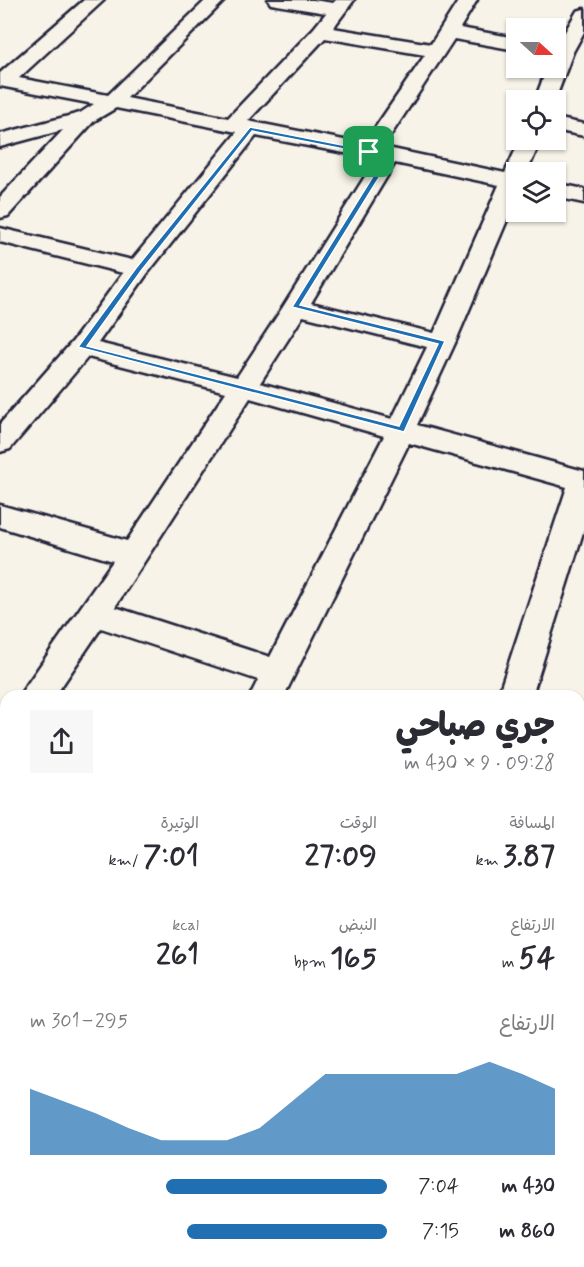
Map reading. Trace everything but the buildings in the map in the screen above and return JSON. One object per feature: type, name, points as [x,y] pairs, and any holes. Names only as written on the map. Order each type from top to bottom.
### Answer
[{"type":"street","points":[[1,81],[95,0]]},
{"type":"street","points":[[0,141],[87,117],[112,102],[216,0]]},
{"type":"street","points":[[277,0],[341,5]]},
{"type":"street","points":[[40,690],[134,555],[296,307],[447,32],[468,0]]},
{"type":"street","points":[[5,429],[82,347],[241,127],[341,5]]},
{"type":"street","points":[[566,41],[584,15]]},
{"type":"street","points":[[321,32],[437,51]]},
{"type":"street","points":[[447,32],[506,42]]},
{"type":"street","points":[[1,81],[506,180]]},
{"type":"street","points":[[0,211],[87,117]]},
{"type":"street","points":[[566,126],[584,130]]},
{"type":"street","points":[[566,192],[584,196]]},
{"type":"street","points":[[93,613],[273,685],[401,430],[506,200]]},
{"type":"street","points":[[0,236],[138,269]]},
{"type":"street","points":[[296,307],[442,343]]},
{"type":"street","points":[[82,347],[242,387],[584,481],[517,690]]},
{"type":"street","points":[[0,516],[134,555]]},
{"type":"route","points":[[250,129],[369,152],[389,155],[296,307],[442,343],[401,430],[82,347],[138,269],[250,129]]}]
